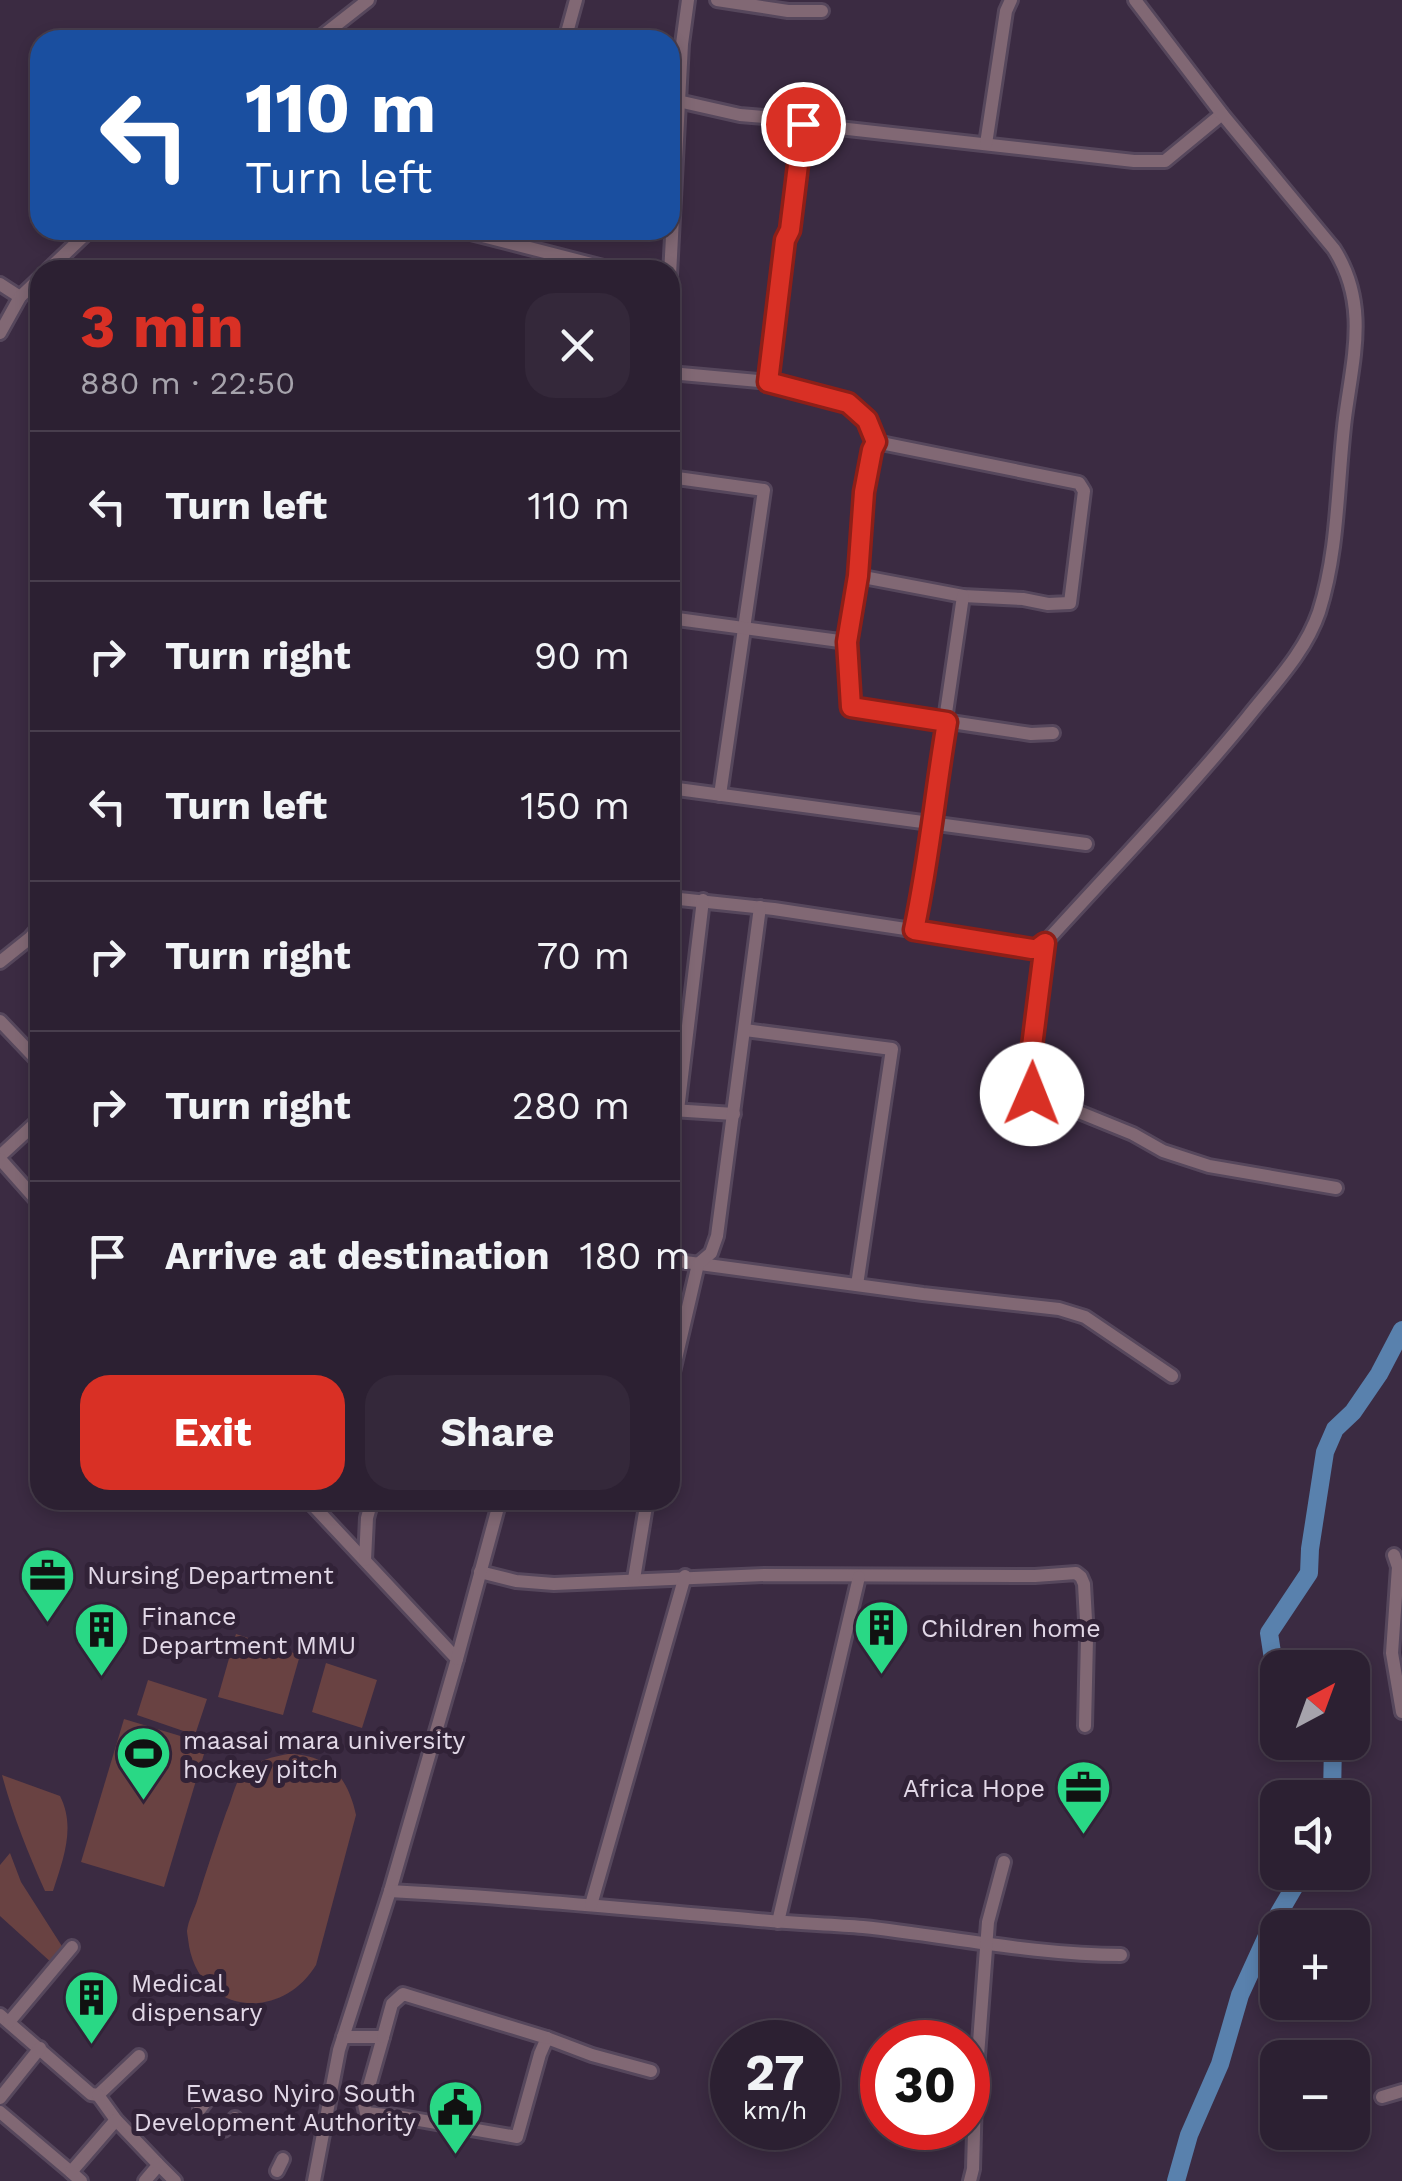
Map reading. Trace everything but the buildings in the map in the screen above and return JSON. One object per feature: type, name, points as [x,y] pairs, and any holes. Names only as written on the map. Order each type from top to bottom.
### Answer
[{"type":"street","points":[[330,30],[368,0]]},
{"type":"street","points":[[568,30],[576,0]]},
{"type":"street","points":[[680,72],[688,0]]},
{"type":"street","points":[[717,0],[788,11],[822,11]]},
{"type":"street","points":[[986,144],[1010,0]]},
{"type":"street","points":[[680,899],[1037,949],[1208,767],[1304,645],[1318,615],[1335,537],[1358,319],[1354,290],[1334,249],[1222,114],[1136,0]]},
{"type":"street","points":[[680,101],[803,124],[1166,161],[1222,114]]},
{"type":"street","points":[[768,382],[803,124]]},
{"type":"street","points":[[58,260],[80,240]]},
{"type":"street","points":[[523,240],[584,260]]},
{"type":"street","points":[[0,284],[20,297]]},
{"type":"street","points":[[0,333],[20,297],[30,288]]},
{"type":"street","points":[[680,374],[768,382],[848,403],[867,420],[876,442],[864,492],[858,576],[847,642],[851,707],[1031,734],[1053,733]]},
{"type":"street","points":[[858,576],[964,596],[1070,603],[1084,491],[1079,483],[876,442]]},
{"type":"street","points":[[680,478],[764,490],[720,795]]},
{"type":"street","points":[[914,930],[927,871],[930,823],[964,596]]},
{"type":"street","points":[[680,619],[847,642]]},
{"type":"street","points":[[680,789],[1086,844]]},
{"type":"street","points":[[680,1067],[703,901]]},
{"type":"street","points":[[680,1341],[698,1264],[715,1247],[760,908]]},
{"type":"street","points":[[0,962],[30,938]]},
{"type":"street","points":[[1045,943],[1028,1078],[1032,1094],[1132,1134],[1163,1151],[1209,1166],[1336,1188]]},
{"type":"street","points":[[0,1021],[30,1052]]},
{"type":"street","points":[[745,1030],[892,1049],[857,1285]]},
{"type":"street","points":[[680,1110],[734,1114]]},
{"type":"street","points":[[30,1129],[0,1158],[30,1192]]},
{"type":"street","points":[[680,1261],[1059,1308],[1100,1327],[1172,1376]]},
{"type":"street","points":[[318,1510],[457,1659]]},
{"type":"street","points":[[365,1560],[369,1510]]},
{"type":"street","points":[[314,2181],[343,2038],[390,1892],[497,1510]]},
{"type":"street","points":[[634,1579],[645,1510]]},
{"type":"street","points":[[1394,1555],[1398,1567],[1392,1653],[1402,1712]]},
{"type":"street","points":[[480,1572],[516,1581],[554,1584],[765,1574],[1079,1574],[1084,1584],[1085,1726]]},
{"type":"street","points":[[591,1906],[686,1576]]},
{"type":"street","points":[[778,1922],[859,1576]]},
{"type":"street","points":[[970,2181],[988,1922],[1004,1862]]},
{"type":"street","points":[[390,1892],[507,1897],[862,1927],[1121,1955]]},
{"type":"street","points":[[72,1947],[5,2019],[91,2094],[98,2095],[116,2120],[174,2181]]},
{"type":"street","points":[[547,2038],[517,2138],[366,2113],[364,2104],[392,2004],[403,1994],[547,2038],[592,2055],[652,2072]]},
{"type":"street","points":[[343,2038],[383,2037]]},
{"type":"street","points":[[0,2098],[40,2048]]},
{"type":"street","points":[[98,2095],[139,2056]]},
{"type":"street","points":[[1382,2098],[1402,2091]]},
{"type":"street","points":[[200,2109],[212,2095]]},
{"type":"street","points":[[0,2112],[76,2177],[116,2120]]},
{"type":"street","points":[[224,2130],[235,2118]]},
{"type":"street","points":[[144,2181],[156,2163]]},
{"type":"shaded area","points":[[236,1634],[300,1655],[283,1715],[218,1697]]},
{"type":"shaded area","points":[[326,1663],[377,1680],[362,1728],[312,1712]]},
{"type":"shaded area","points":[[148,1680],[207,1699],[195,1735],[137,1715]]},
{"type":"shaded area","name":"maasai mara university hockey pitch","points":[[124,1719],[207,1744],[164,1887],[81,1862]]},
{"type":"shaded area","points":[[288,1754],[314,1758],[334,1770],[348,1789],[356,1815],[316,1965],[283,1996],[244,2003],[209,1986],[197,1969],[187,1931],[240,1777],[255,1764]]},
{"type":"shaded area","points":[[2,1775],[60,1796],[67,1832],[53,1891],[45,1891]]},
{"type":"shaded area","points":[[10,1853],[21,1882],[65,1951],[53,1964],[0,1916],[0,1865]]},
{"type":"waterway","points":[[1272,1650],[1269,1633],[1309,1573],[1325,1452],[1335,1429],[1353,1412],[1379,1374],[1402,1330]]},
{"type":"waterway","points":[[1332,1780],[1333,1760]]},
{"type":"waterway","points":[[1176,2181],[1189,2135],[1220,2064],[1240,1995],[1292,1890]]},
{"type":"place","name":"Nursing Department","points":[[48,1624]]},
{"type":"place","name":"Children home","points":[[882,1677]]},
{"type":"place","name":"Finance Department MMU","points":[[102,1679]]},
{"type":"place","name":"maasai mara university hockey pitch","points":[[144,1803]]},
{"type":"place","name":"Africa Hope","points":[[1084,1837]]},
{"type":"place","name":"Medical dispensary","points":[[92,2046]]},
{"type":"place","name":"Ewaso Nyiro South Development Authority","points":[[455,2156]]},
{"type":"route","points":[[803,124],[768,382],[848,403],[867,420],[876,442],[864,492],[858,576],[847,642],[851,707],[947,722],[930,823],[927,871],[914,930],[1032,949],[1045,943],[1028,1078],[1032,1094]]}]
